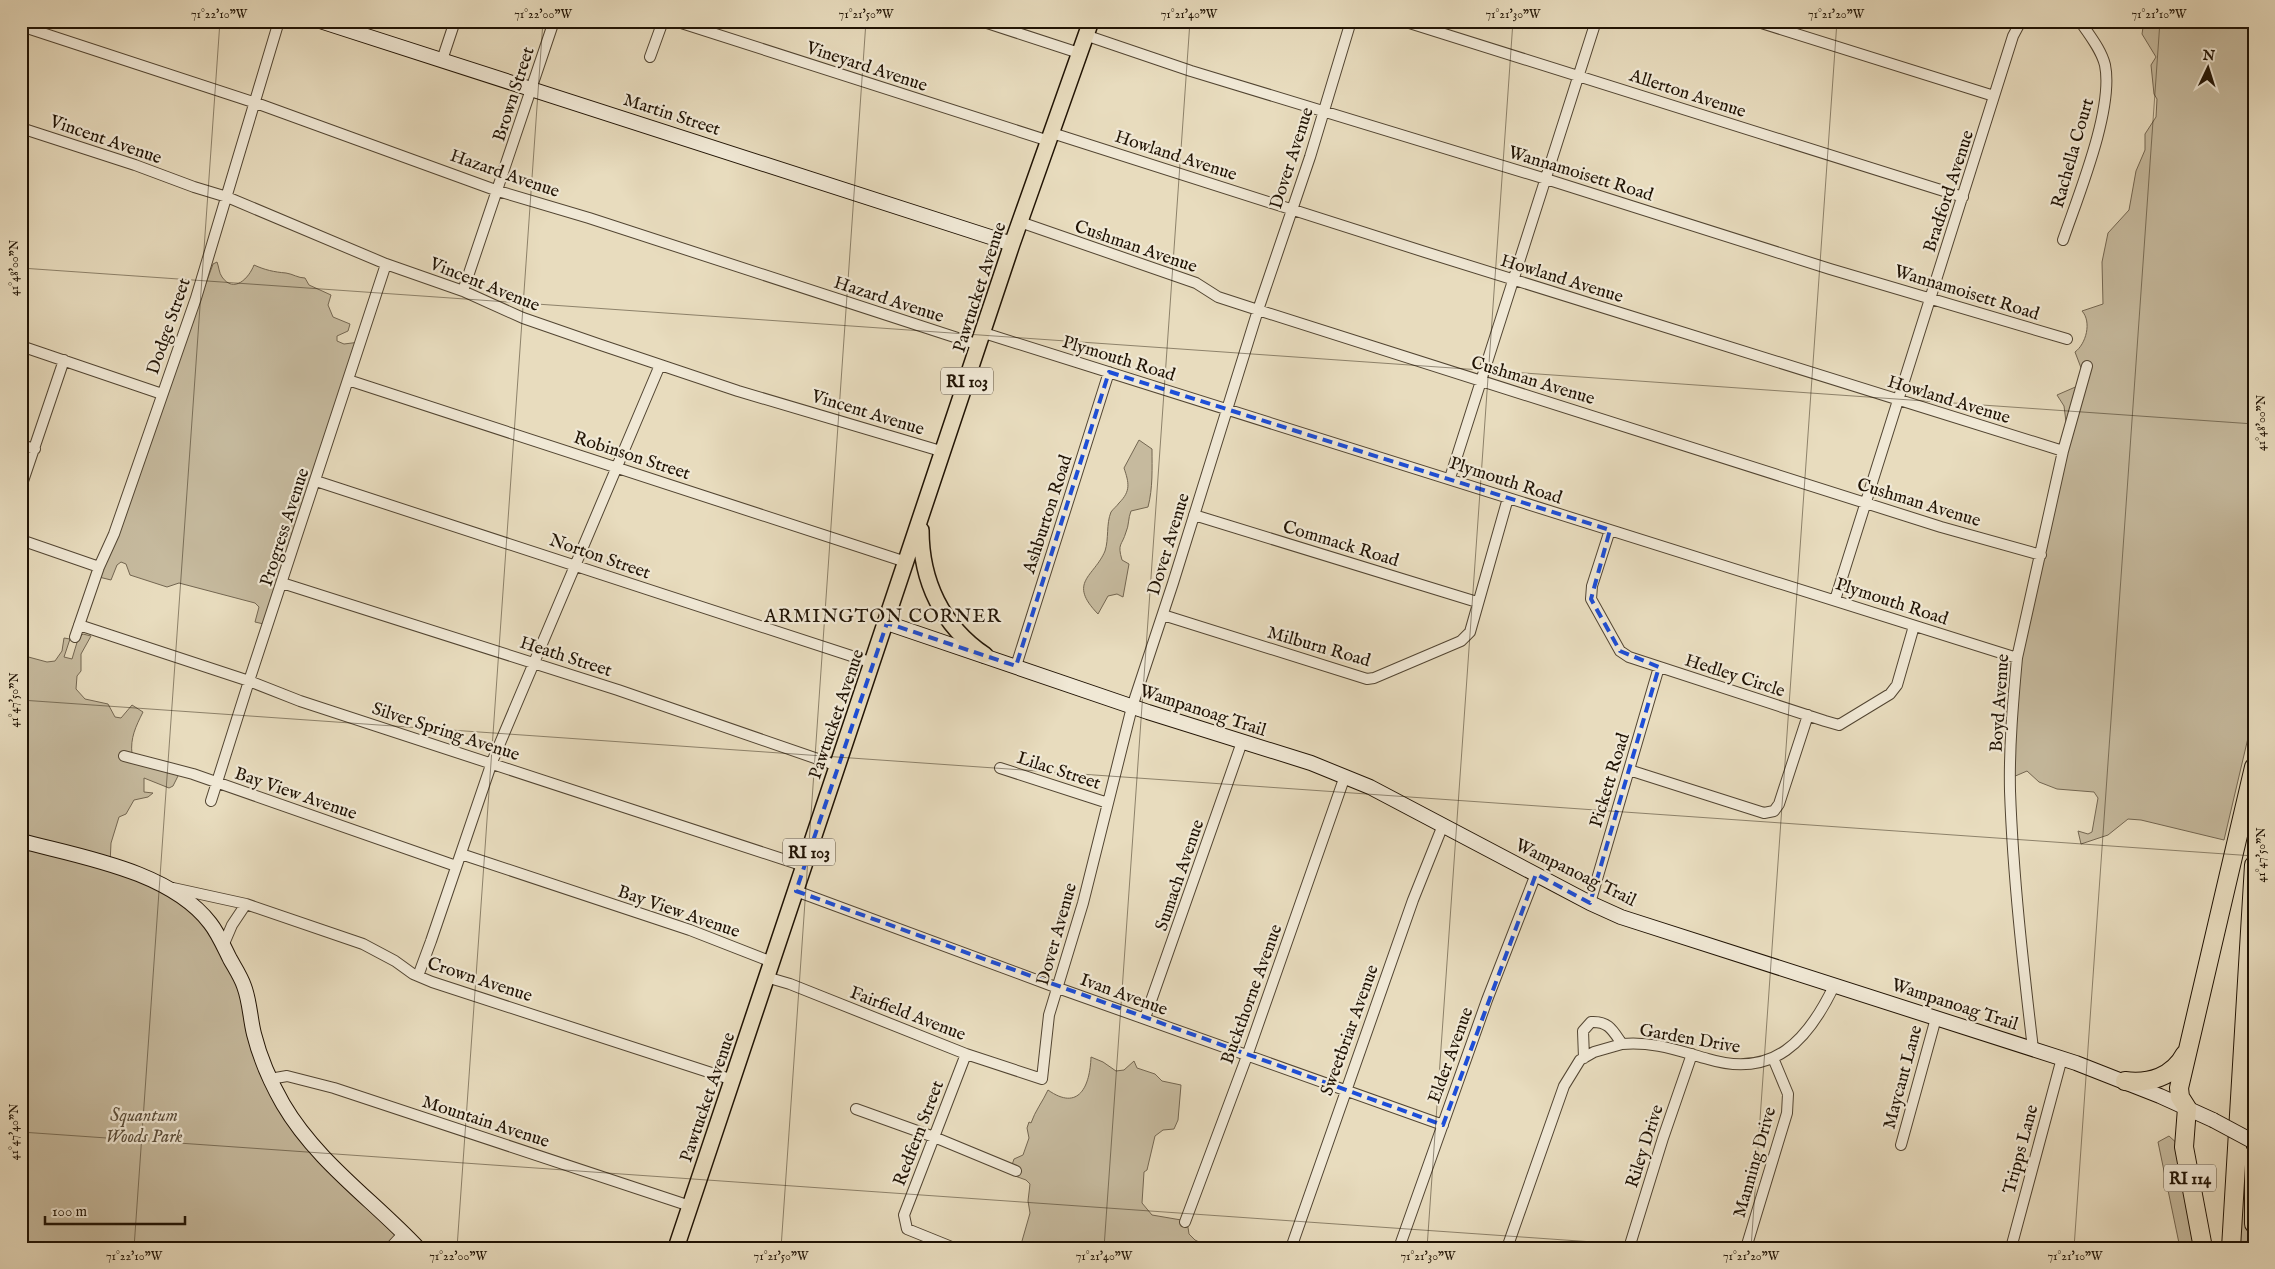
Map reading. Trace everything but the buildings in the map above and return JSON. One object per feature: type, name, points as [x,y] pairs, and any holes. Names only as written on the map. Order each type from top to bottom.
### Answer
[{"type":"highway","points":[[2187,1108],[2181,1100],[2179,1091],[2254,767]]},
{"type":"highway","points":[[2231,1248],[2254,864]]},
{"type":"highway","points":[[2125,1082],[2147,1081],[2169,1073],[2178,1065],[2188,1047]]},
{"type":"highway","name":"RI 114","points":[[2187,1108],[2184,1147],[2203,1248]]},
{"type":"highway","points":[[2254,1153],[2254,1224]]},
{"type":"main road","name":"Martin Street","points":[[320,21],[1012,244]]},
{"type":"main road","name":"Pawtucket Avenue","points":[[676,1248],[887,623],[1012,244],[1088,28]]},
{"type":"main road","points":[[921,518],[923,563],[932,593],[954,626],[972,646],[985,655]]},
{"type":"main road","name":"Wampanoag Trail","points":[[887,623],[985,655],[1132,707],[1345,776],[1590,903],[1639,924],[2062,1058],[2187,1108],[2254,1142]]},
{"type":"main road","points":[[21,841],[126,870],[164,887],[210,923],[244,985],[255,1038],[270,1078],[296,1124],[360,1195],[418,1248]]},
{"type":"street","name":"Dodge Street","points":[[75,637],[99,567],[114,534],[196,298],[256,103],[279,21]]},
{"type":"street","points":[[442,60],[455,21]]},
{"type":"street","name":"Brown Street","points":[[463,291],[554,21]]},
{"type":"street","points":[[650,57],[663,21]]},
{"type":"street","name":"Vineyard Avenue","points":[[675,21],[1050,137]]},
{"type":"street","points":[[980,21],[1079,53]]},
{"type":"street","name":"Dover Avenue","points":[[1037,1078],[1042,1078],[1046,1026],[1083,903],[1132,707],[1163,615],[1351,21]]},
{"type":"street","name":"Allerton Avenue","points":[[1403,21],[1963,197]]},
{"type":"street","points":[[1450,478],[1596,21]]},
{"type":"street","points":[[1755,21],[1994,96]]},
{"type":"street","name":"Bradford Avenue","points":[[1835,600],[2013,36],[2022,21]]},
{"type":"street","name":"Rachella Court","points":[[2063,240],[2105,108],[2105,64],[2100,51],[2080,21]]},
{"type":"street","name":"Hazard Avenue","points":[[21,26],[256,103],[498,191],[982,339]]},
{"type":"street","name":"Wannamoisett Road","points":[[1088,28],[1191,71],[1546,178],[1830,269],[2067,339]]},
{"type":"street","name":"Vincent Avenue","points":[[21,128],[135,164],[227,197],[386,264],[463,291],[523,318],[738,391],[944,452]]},
{"type":"street","name":"Howland Avenue","points":[[1050,137],[1292,210],[2063,452]]},
{"type":"street","name":"Cushman Avenue","points":[[1020,222],[1196,283],[1218,297],[1867,503],[2041,555]]},
{"type":"street","name":"Progress Avenue","points":[[211,801],[248,681],[316,481],[386,264]]},
{"type":"street","name":"Plymouth Road","points":[[982,339],[1109,372],[2017,658]]},
{"type":"street","points":[[21,346],[162,394]]},
{"type":"street","points":[[21,487],[64,360]]},
{"type":"street","points":[[418,976],[492,762],[660,364]]},
{"type":"street","name":"Boyd Avenue","points":[[2033,1049],[2025,979],[2010,791],[2012,714],[2017,658],[2063,452],[2087,366]]},
{"type":"street","name":"Ashburton Road","points":[[1016,666],[1109,372]]},
{"type":"street","name":"Robinson Street","points":[[348,380],[906,562]]},
{"type":"street","points":[[21,445],[35,449]]},
{"type":"street","name":"Norton Street","points":[[316,481],[873,663]]},
{"type":"street","name":"Milburn Road","points":[[1163,615],[1367,679],[1461,642],[1470,632],[1508,498]]},
{"type":"street","name":"Commack Road","points":[[1194,515],[1477,602]]},
{"type":"street","name":"Hedley Circle","points":[[1610,530],[1592,586],[1591,599],[1620,651],[1629,657],[1808,716],[1839,725],[1890,694],[1897,686],[1914,626]]},
{"type":"street","points":[[21,540],[99,567]]},
{"type":"street","name":"Heath Street","points":[[282,583],[534,663],[838,766]]},
{"type":"street","name":"Silver Spring Avenue","points":[[79,625],[248,681],[300,701],[492,762],[761,854],[804,866]]},
{"type":"street","name":"Pickett Road","points":[[1590,903],[1659,667]]},
{"type":"street","points":[[1629,770],[1764,813],[1774,811],[1779,804],[1808,716]]},
{"type":"street","name":"Sumach Avenue","points":[[1145,1018],[1242,742]]},
{"type":"street","name":"Bay View Avenue","points":[[124,756],[218,782],[456,866]]},
{"type":"street","name":"Lilac Street","points":[[1000,768],[1108,803]]},
{"type":"street","name":"Buckthorne Avenue","points":[[1185,1222],[1247,1056],[1345,776]]},
{"type":"street","name":"Sweetbriar Avenue","points":[[1291,1248],[1413,900],[1443,826]]},
{"type":"street","name":"Bay View Avenue","points":[[461,854],[690,930],[772,962]]},
{"type":"street","name":"Elder Avenue","points":[[1399,1248],[1487,1000],[1536,874]]},
{"type":"street","name":"Crown Avenue","points":[[164,887],[246,904],[363,944],[418,976],[733,1080]]},
{"type":"street","name":"Ivan Avenue","points":[[796,891],[1058,988],[1443,1125]]},
{"type":"street","points":[[223,946],[232,925],[246,904]]},
{"type":"street","name":"Fairfield Avenue","points":[[766,977],[966,1054],[1037,1078]]},
{"type":"street","name":"Garden Drive","points":[[1507,1248],[1564,1086],[1580,1060],[1594,1052],[1622,1044],[1640,1043],[1731,1064],[1752,1064],[1773,1058],[1789,1049],[1805,1035],[1821,1014],[1834,986]]},
{"type":"street","name":"Maycant Lane","points":[[1901,1145],[1936,1018]]},
{"type":"street","name":"Garden Drive","points":[[1584,1058],[1583,1031],[1591,1022],[1601,1022],[1610,1025],[1622,1044]]},
{"type":"street","name":"Redfern Street","points":[[954,1248],[907,1229],[904,1215],[966,1054]]},
{"type":"street","name":"Riley Drive","points":[[1629,1248],[1663,1138],[1692,1054]]},
{"type":"street","name":"Manning Drive","points":[[1746,1248],[1787,1113],[1788,1094],[1773,1058]]},
{"type":"street","name":"Tripps Lane","points":[[2011,1248],[2062,1058]]},
{"type":"street","name":"Mountain Avenue","points":[[270,1078],[287,1076],[334,1088],[690,1206]]},
{"type":"street","points":[[856,1109],[934,1137],[1016,1171]]},
{"type":"street","points":[[390,1248],[403,1234]]},
{"type":"highlighted area","points":[[1109,372],[1610,530],[1591,599],[1620,651],[1659,667],[1590,903],[1536,874],[1443,1125],[796,891],[887,623],[1016,666]]},
{"type":"green space","points":[[2144,21],[2254,21],[2254,669],[2248,738],[2224,840],[2141,820],[2128,819],[2108,835],[2081,844],[2078,831],[2088,834],[2092,832],[2098,798],[2094,792],[2057,789],[2039,782],[2027,771],[2013,777],[2014,661],[2066,422],[2064,406],[2057,395],[2080,385],[2083,373],[2075,352],[2082,344],[2086,333],[2087,321],[2082,311],[2103,304],[2102,262],[2108,233],[2129,210],[2136,171],[2145,150],[2145,134],[2156,117],[2157,99],[2154,94],[2151,65],[2156,57],[2142,34]]},
{"type":"green space","points":[[217,262],[220,274],[231,284],[236,284],[245,279],[254,265],[305,278],[309,285],[331,295],[328,305],[333,317],[350,324],[348,331],[337,336],[337,341],[344,344],[360,342],[268,625],[255,622],[259,607],[255,603],[179,583],[167,587],[130,575],[126,564],[121,562],[117,565],[111,580],[99,577],[213,264]]},
{"type":"green space","points":[[1139,440],[1152,449],[1150,500],[1148,507],[1131,511],[1129,516],[1127,530],[1120,550],[1122,560],[1129,564],[1123,597],[1117,594],[1108,596],[1098,614],[1084,594],[1084,587],[1086,580],[1105,551],[1111,512],[1126,495],[1128,483],[1124,468]]},
{"type":"green space","name":"Squantum Woods Park","points":[[83,634],[91,636],[81,654],[81,671],[77,676],[76,689],[85,699],[108,704],[115,717],[121,718],[132,705],[143,712],[133,737],[132,754],[179,774],[173,786],[169,788],[144,778],[144,792],[153,793],[148,797],[134,800],[126,814],[119,817],[111,843],[110,864],[183,898],[230,954],[286,1109],[418,1248],[21,1248],[21,688],[26,683],[21,655],[47,662],[55,661],[62,651],[64,638],[70,639],[64,657],[72,659],[78,639]]},
{"type":"green space","points":[[1091,1057],[1103,1062],[1116,1071],[1124,1070],[1134,1061],[1137,1068],[1155,1074],[1162,1081],[1181,1085],[1178,1120],[1174,1129],[1163,1130],[1155,1136],[1147,1170],[1144,1172],[1142,1203],[1152,1215],[1187,1221],[1189,1234],[1195,1240],[1211,1248],[1020,1248],[1030,1213],[1028,1201],[1030,1184],[1026,1180],[1015,1176],[1011,1168],[1014,1159],[1023,1155],[1029,1138],[1027,1128],[1029,1122],[1031,1123],[1048,1090],[1068,1098],[1075,1097],[1081,1093],[1088,1077]]},
{"type":"green space","points":[[2169,1136],[2180,1146],[2199,1248],[2180,1248],[2158,1142]]},
{"type":"green space","points":[[2245,1198],[2250,1248],[2238,1248],[2239,1202]]},
{"type":"district","name":"ARMINGTON CORNER","points":[[883,615]]}]
